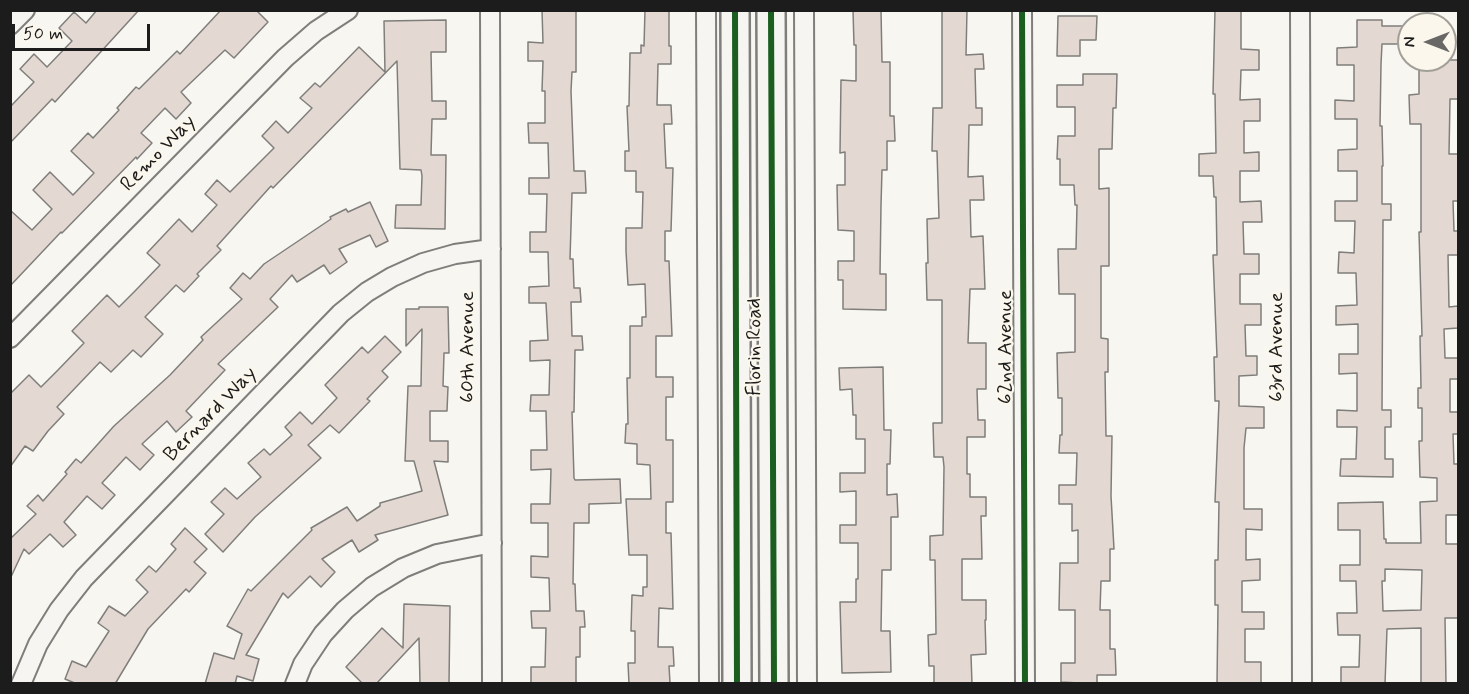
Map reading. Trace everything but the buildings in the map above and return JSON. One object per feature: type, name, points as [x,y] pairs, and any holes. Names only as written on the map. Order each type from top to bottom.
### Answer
[{"type":"main road","name":"Florin Road","points":[[735,10],[737,684]]},
{"type":"main road","name":"Florin Road","points":[[771,10],[774,684]]},
{"type":"street","points":[[10,25],[25,10]]},
{"type":"street","name":"Remo Way","points":[[10,338],[285,58],[316,31],[348,10]]},
{"type":"street","name":"60th Avenue","points":[[490,10],[492,684]]},
{"type":"street","points":[[706,10],[709,684]]},
{"type":"street","points":[[804,10],[807,684]]},
{"type":"street","name":"62nd Avenue","points":[[1022,10],[1025,684]]},
{"type":"street","name":"63rd Avenue","points":[[1300,10],[1302,684]]},
{"type":"street","name":"Bernard Way","points":[[21,684],[43,635],[84,578],[341,313],[367,292],[423,263],[455,254],[491,249]]},
{"type":"street","points":[[295,684],[303,664],[323,634],[372,586],[404,568],[437,554],[492,543]]},
{"type":"cycle path","points":[[735,10],[737,684]]},
{"type":"cycle path","points":[[771,10],[774,684]]},
{"type":"cycle path","points":[[1022,10],[1025,684]]}]
